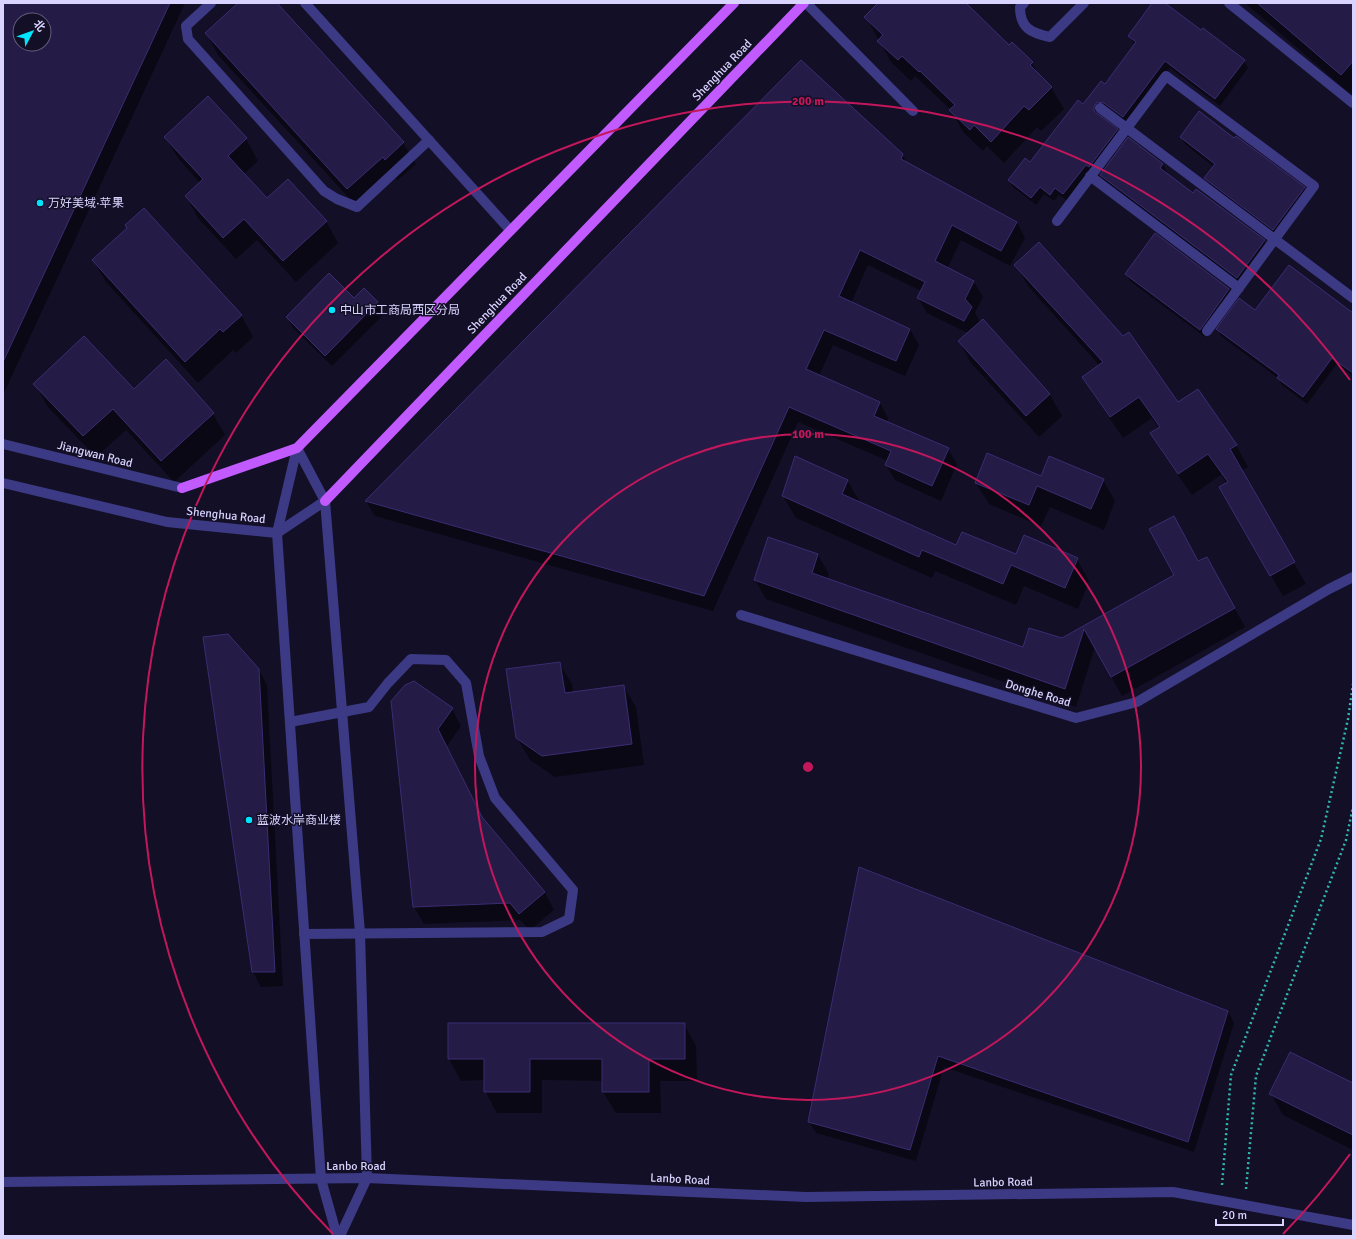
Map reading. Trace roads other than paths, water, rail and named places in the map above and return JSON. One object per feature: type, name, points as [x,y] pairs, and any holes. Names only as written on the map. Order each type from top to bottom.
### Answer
[{"type":"main road","name":"Shenghua Road","points":[[182,488],[297,448],[734,3]]},
{"type":"main road","name":"Shenghua Road","points":[[325,501],[805,3]]},
{"type":"street","points":[[211,3],[186,26],[188,39],[324,191],[337,199],[357,207],[429,140]]},
{"type":"street","points":[[305,3],[510,230]]},
{"type":"street","points":[[805,3],[913,111]]},
{"type":"street","points":[[1024,3],[1020,7],[1020,16],[1026,28],[1038,34],[1050,37],[1084,3]]},
{"type":"street","points":[[1229,3],[1353,103]]},
{"type":"street","points":[[1057,221],[1166,76],[1314,186],[1207,332]]},
{"type":"street","points":[[1100,108],[1353,298]]},
{"type":"street","points":[[1090,176],[1239,288]]},
{"type":"street","name":"Jiangwan Road","points":[[3,444],[182,488]]},
{"type":"street","points":[[297,448],[325,501],[360,933],[367,1178],[339,1236]]},
{"type":"street","points":[[297,448],[277,533],[321,1178],[339,1236]]},
{"type":"street","name":"Shenghua Road","points":[[3,484],[167,522],[277,533],[325,501]]},
{"type":"street","name":"Donghe Road","points":[[740,615],[1076,718],[1137,702],[1329,589],[1353,577]]},
{"type":"street","points":[[290,722],[369,707],[388,683],[411,659],[446,660],[466,683],[479,756],[496,798],[573,890],[569,919],[542,932],[304,934]]},
{"type":"street","name":"Lanbo Road","points":[[3,1182],[367,1178],[806,1197],[1173,1192],[1353,1225]]},
{"type":"place","name":"万好美域·苹果","points":[[40,203]]},
{"type":"place","name":"中山市工商局西区分局","points":[[332,310]]},
{"type":"place","name":"蓝波水岸商业楼","points":[[249,820]]}]
